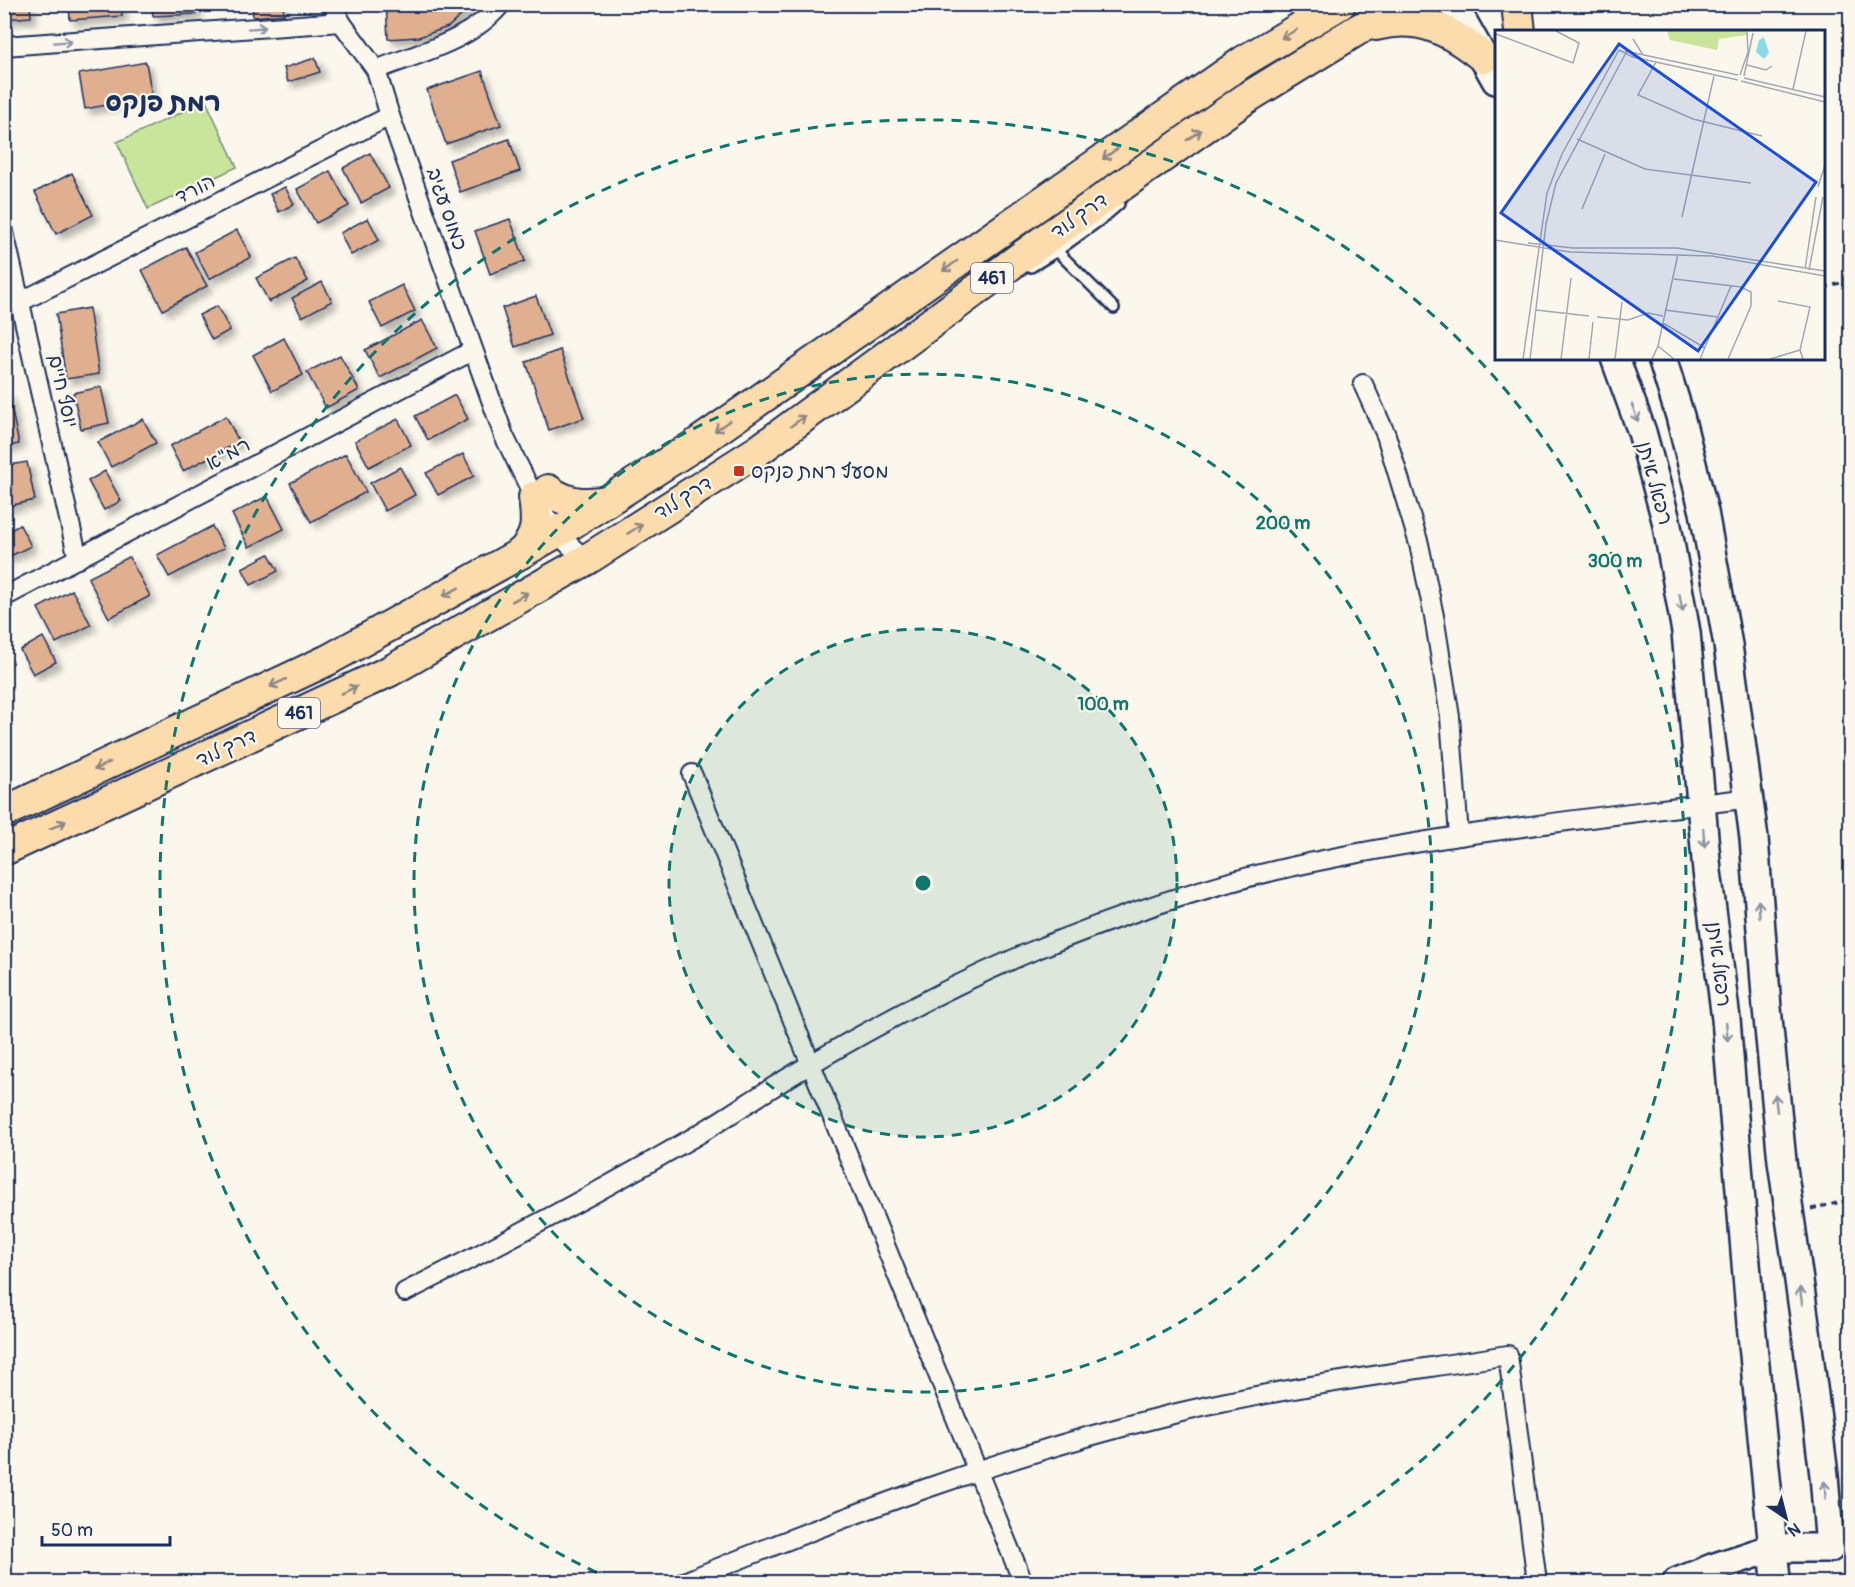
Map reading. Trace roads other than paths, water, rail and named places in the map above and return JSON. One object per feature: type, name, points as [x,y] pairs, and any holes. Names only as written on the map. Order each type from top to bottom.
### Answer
[{"type":"main road","name":"דרך לוד","points":[[4,812],[328,660],[564,528],[695,445],[1244,61],[1340,4]]},
{"type":"main road","name":"דרך לוד","points":[[4,850],[390,671],[586,560],[759,450],[959,303],[1245,99],[1404,4]]},
{"type":"main road","points":[[1453,4],[1490,69]]},
{"type":"main road","points":[[1505,4],[1518,30]]},
{"type":"main road","points":[[1517,4],[1519,30]]},
{"type":"main road","points":[[1359,29],[1396,20],[1442,28],[1466,43],[1490,69]]},
{"type":"main road","name":"רפאל איתן","points":[[1616,360],[1642,432],[1666,520],[1686,632],[1707,871],[1726,1019],[1751,1324],[1773,1548],[1770,1580]]},
{"type":"main road","name":"רפאל איתן","points":[[1663,360],[1680,416],[1704,512],[1728,645],[1754,838],[1782,1161],[1823,1464],[1830,1548]]},
{"type":"main road","points":[[521,553],[532,542],[541,493],[577,504],[607,501]]},
{"type":"main road","points":[[1677,1582],[1773,1548],[1830,1548]]},
{"type":"main road","points":[[1770,1580],[1830,1548]]},
{"type":"street","name":"כמוס עגיב","points":[[333,4],[341,22],[376,70],[472,351],[504,436],[586,560]]},
{"type":"street","points":[[376,70],[465,35],[483,22],[501,4]]},
{"type":"street","points":[[4,46],[341,22]]},
{"type":"street","name":"הורד","points":[[20,302],[390,116]]},
{"type":"street","name":"יוסף חיים","points":[[4,232],[78,559]]},
{"type":"street","name":"רמ\"א","points":[[4,597],[472,351]]},
{"type":"street","points":[[1363,384],[1386,435],[1419,544],[1434,616],[1450,717],[1459,836]]},
{"type":"street","points":[[692,774],[1023,1582]]},
{"type":"street","points":[[405,1292],[546,1220],[697,1135],[811,1064],[922,1002],[1028,953],[1139,911],[1292,866],[1459,836],[1749,798]]},
{"type":"street","points":[[684,1582],[813,1529],[1057,1445],[1230,1401],[1508,1354],[1537,1582]]},
{"type":"lane","points":[[1140,185],[1170,152]]},
{"type":"lane","points":[[1020,273],[1057,252],[1104,218],[1131,193]]},
{"type":"lane","points":[[1057,252],[1114,308]]},
{"type":"lane","points":[[959,303],[1001,285]]},
{"type":"place","name":"מסעף רמת פנקס","points":[[739,471]]},
{"type":"district","name":"רמת פנקס","points":[[163,103]]}]
